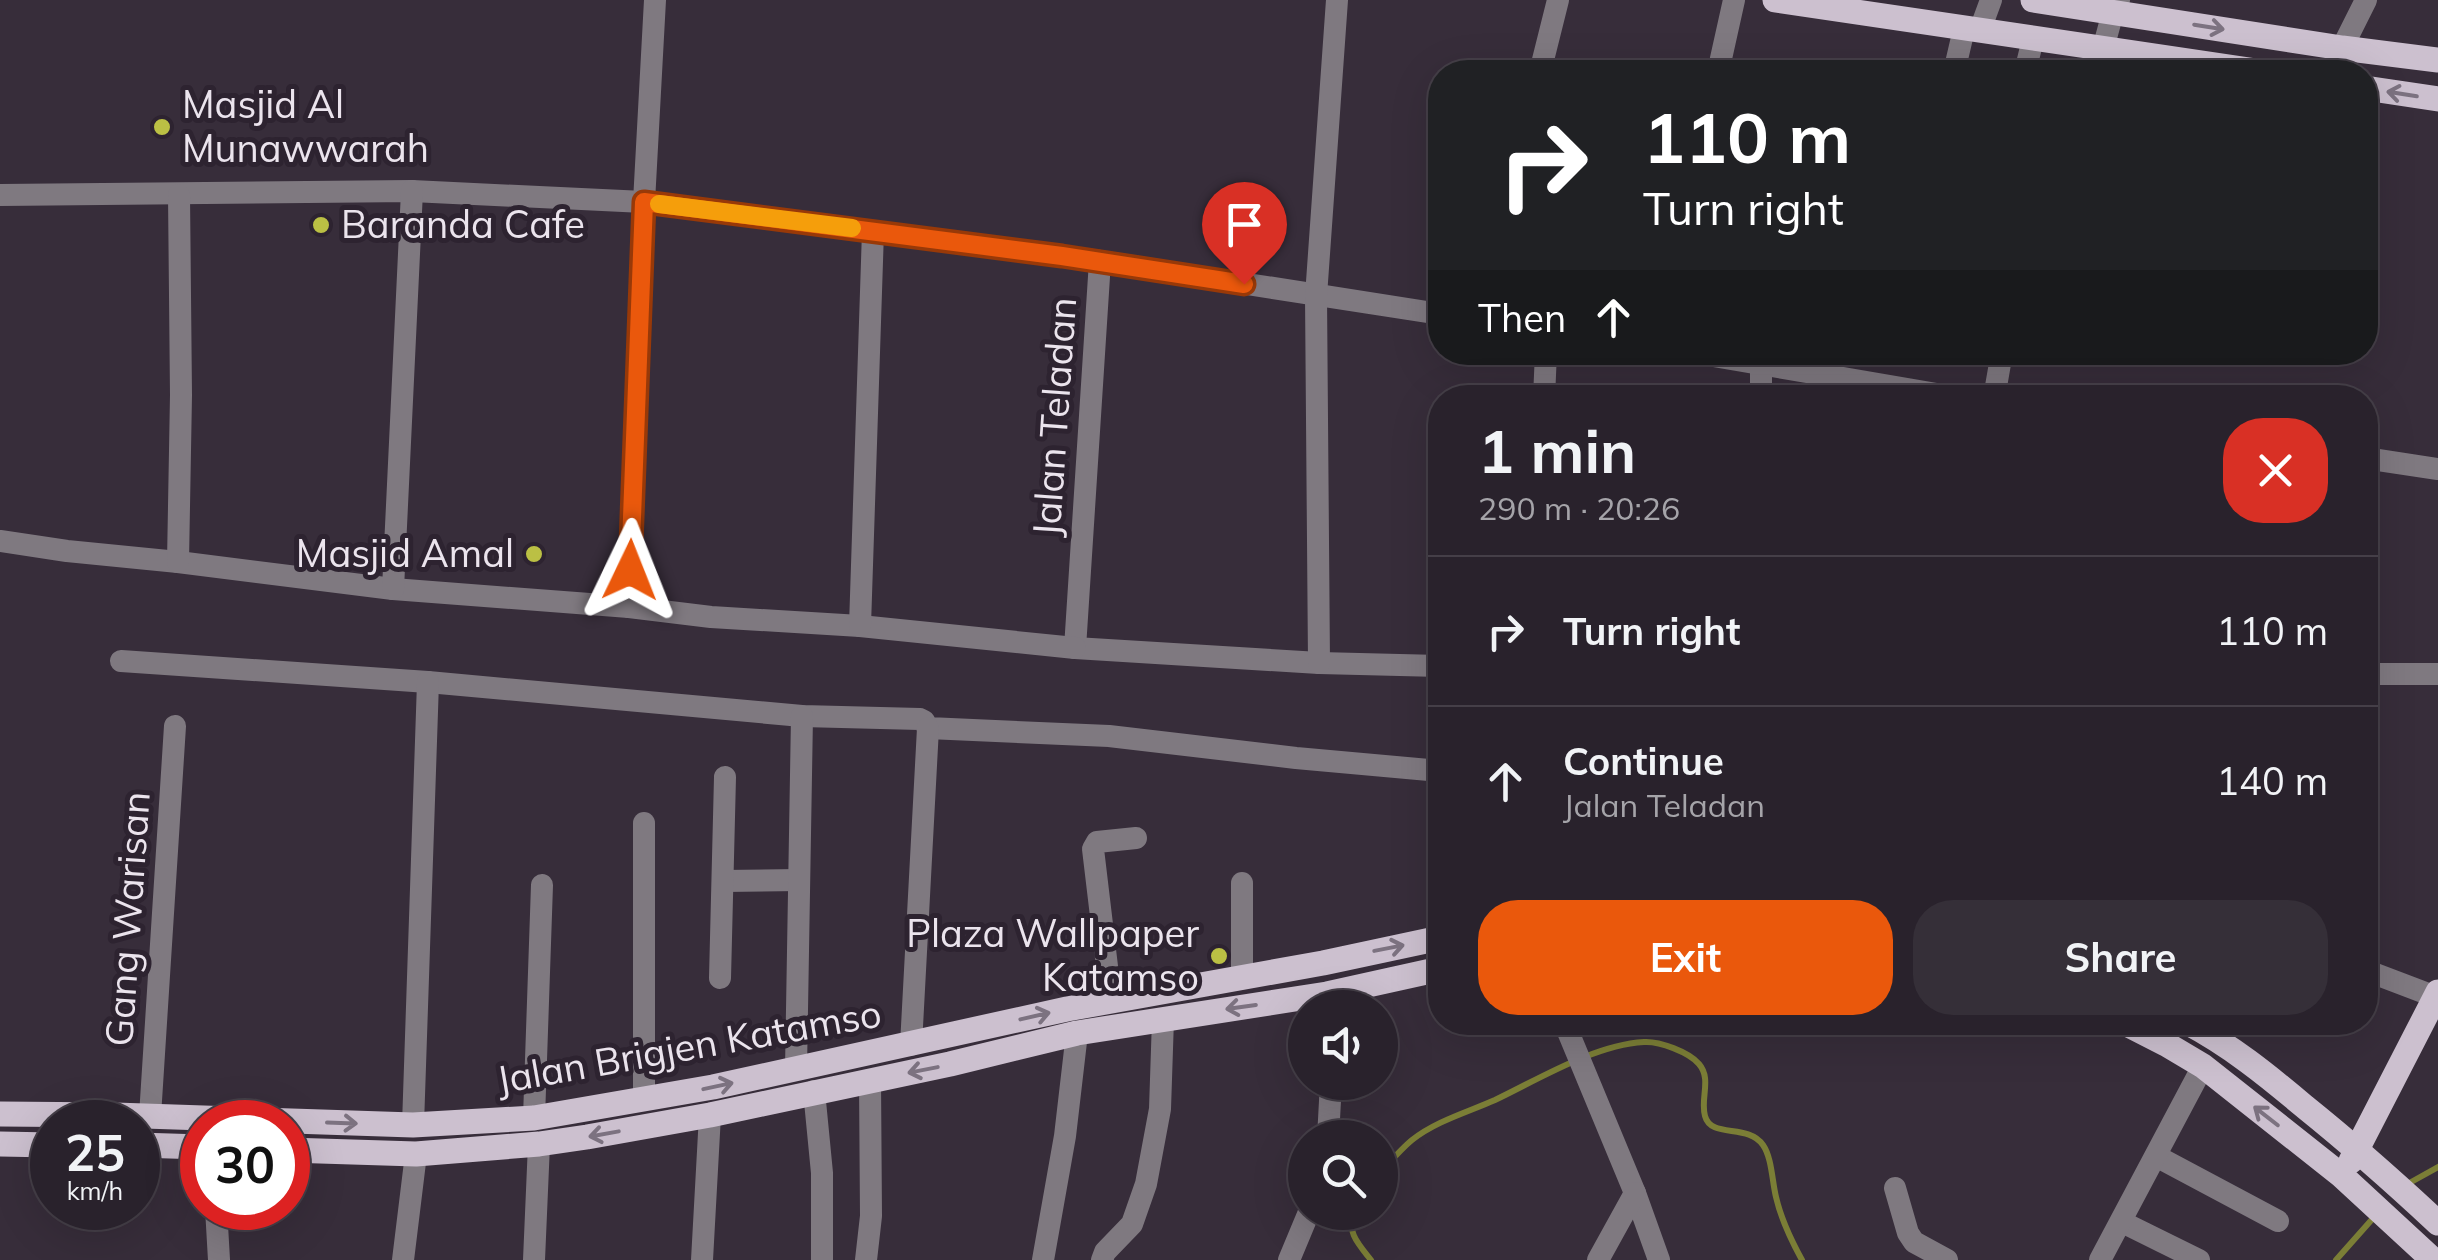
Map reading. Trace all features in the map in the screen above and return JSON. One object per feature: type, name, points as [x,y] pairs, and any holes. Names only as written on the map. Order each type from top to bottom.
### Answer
[{"type":"main road","points":[[1775,0],[2103,49],[2132,60]]},
{"type":"main road","points":[[2033,0],[2116,6],[2342,48],[2438,60]]},
{"type":"main road","points":[[2378,90],[2438,100]]},
{"type":"main road","name":"Jalan Brigjen Katamso","points":[[160,1116],[414,1126],[534,1118],[713,1087],[1111,1000],[1428,941]]},
{"type":"main road","name":"Jalan Brigjen Katamso","points":[[1366,990],[1428,972]]},
{"type":"main road","name":"Jalan Brigjen Katamso","points":[[310,1151],[416,1154],[540,1144],[710,1114],[1078,1033],[1163,1018],[1288,1005]]},
{"type":"main road","points":[[2342,1176],[2435,1005]]},
{"type":"main road","points":[[2148,1035],[2203,1066],[2342,1176],[2433,1260]]},
{"type":"main road","points":[[2210,1035],[2252,1063],[2358,1150],[2431,1217]]},
{"type":"main road","name":"Jalan Brigjen Katamso","points":[[0,1114],[30,1115]]},
{"type":"main road","points":[[0,1144],[30,1145]]},
{"type":"street","points":[[629,607],[655,0]]},
{"type":"street","points":[[1320,663],[1316,296],[1337,0]]},
{"type":"street","points":[[1543,60],[1558,0]]},
{"type":"street","points":[[1721,60],[1734,0]]},
{"type":"street","points":[[1959,60],[1990,0]]},
{"type":"street","points":[[2342,48],[2366,0]]},
{"type":"street","points":[[2103,49],[2116,6]]},
{"type":"street","points":[[2028,60],[2033,39]]},
{"type":"street","points":[[393,589],[412,192]]},
{"type":"street","points":[[0,195],[412,192],[644,202],[1100,262]]},
{"type":"street","points":[[178,562],[182,396],[179,195]]},
{"type":"street","points":[[860,626],[874,230]]},
{"type":"street","name":"Jalan Teladan","points":[[1075,648],[1100,262],[1428,312]]},
{"type":"street","points":[[1767,365],[1884,385]]},
{"type":"street","points":[[2378,460],[2438,469]]},
{"type":"street","points":[[0,541],[393,589],[711,617],[860,626],[1075,648],[1428,666]]},
{"type":"street","points":[[121,661],[428,682],[802,716],[920,719],[928,728],[912,1045]]},
{"type":"street","points":[[2378,674],[2438,674]]},
{"type":"street","points":[[414,1126],[428,682]]},
{"type":"street","points":[[796,1069],[802,716]]},
{"type":"street","name":"Gang Warisan","points":[[151,1100],[175,726]]},
{"type":"street","points":[[928,728],[1108,736],[1428,769]]},
{"type":"street","points":[[720,978],[725,777]]},
{"type":"street","points":[[644,823],[644,1099]]},
{"type":"street","points":[[1111,1000],[1092,849],[1097,842],[1136,838]]},
{"type":"street","points":[[724,881],[799,880]]},
{"type":"street","points":[[1242,883],[1242,978]]},
{"type":"street","points":[[534,1118],[542,885]]},
{"type":"street","points":[[1323,963],[1326,990]]},
{"type":"street","points":[[2378,976],[2435,1005]]},
{"type":"street","points":[[1102,1260],[1132,1224],[1146,1184],[1160,1109],[1163,1018]]},
{"type":"street","points":[[1043,1260],[1078,1033]]},
{"type":"street","points":[[1570,1035],[1659,1260]]},
{"type":"street","points":[[2100,1260],[2203,1066]]},
{"type":"street","points":[[866,1260],[872,1216],[870,1080]]},
{"type":"street","points":[[814,1091],[822,1172],[822,1260]]},
{"type":"street","points":[[702,1260],[710,1114]]},
{"type":"street","points":[[534,1260],[540,1144]]},
{"type":"street","points":[[403,1260],[416,1154]]},
{"type":"street","points":[[2156,1156],[2278,1221]]},
{"type":"street","points":[[1896,1188],[1914,1242],[1947,1260]]},
{"type":"street","points":[[1598,1260],[1634,1193]]},
{"type":"street","points":[[2122,1222],[2199,1260]]},
{"type":"street","points":[[217,1230],[219,1260]]},
{"type":"street","points":[[1288,1260],[1300,1230]]},
{"type":"waterway","points":[[1398,1153],[1421,1133],[1442,1122],[1586,1056],[1625,1044],[1658,1043],[1688,1055],[1703,1070],[1704,1110],[1709,1123],[1748,1134],[1763,1145],[1781,1213],[1802,1260]]},
{"type":"waterway","points":[[2404,1186],[2438,1167]]},
{"type":"waterway","points":[[2336,1260],[2375,1216]]},
{"type":"waterway","points":[[1352,1230],[1371,1260]]},
{"type":"slow traffic","points":[[659,204],[852,228]]},
{"type":"place","name":"Masjid Al Munawwarah","points":[[162,127]]},
{"type":"place","name":"Baranda Cafe","points":[[321,225]]},
{"type":"place","name":"Masjid Amal","points":[[534,554]]},
{"type":"place","name":"Plaza Wallpaper Katamso","points":[[1219,956]]},
{"type":"route","points":[[630,570],[644,202],[874,230],[1244,284]]}]
